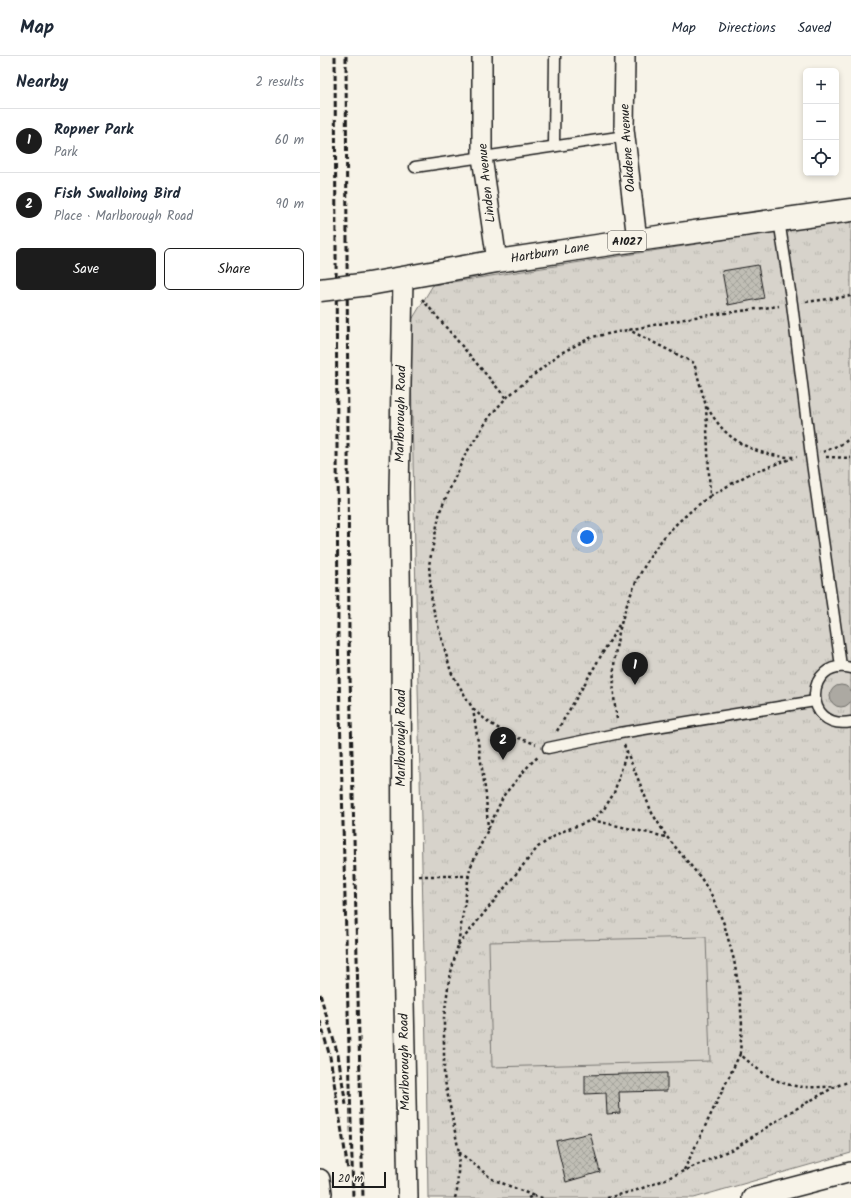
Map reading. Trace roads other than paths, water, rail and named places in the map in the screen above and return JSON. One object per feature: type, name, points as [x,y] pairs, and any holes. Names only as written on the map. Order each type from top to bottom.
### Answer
[{"type":"main road","name":"Hartburn Lane","points":[[320,290],[370,284],[497,261],[636,240],[851,210]]},
{"type":"street","name":"Linden Avenue","points":[[482,56],[482,157],[497,261]]},
{"type":"street","name":"Oakdene Avenue","points":[[625,56],[625,136],[636,240]]},
{"type":"street","name":"Marlborough Road","points":[[403,278],[399,492],[402,903],[408,1198]]},
{"type":"street","points":[[752,1198],[851,1172]]},
{"type":"lane","points":[[554,146],[555,56]]},
{"type":"lane","points":[[415,167],[625,136]]},
{"type":"lane","points":[[779,220],[792,304],[811,456],[846,667],[832,668],[823,674],[817,682],[814,691],[815,701],[818,710],[825,717],[834,722],[851,722]]},
{"type":"lane","points":[[548,748],[620,733],[815,701]]},
{"type":"railway","points":[[335,56],[338,636],[353,1198]]},
{"type":"railway","points":[[346,56],[349,636],[363,1198]]},
{"type":"railway","points":[[320,994],[338,1055],[346,1105]]},
{"type":"railway","points":[[320,1021],[330,1057],[348,1170]]},
{"type":"place","name":"Ropner Park","points":[[635,685]]},
{"type":"place","name":"Fish Swalloing Bird","points":[[503,760]]}]
